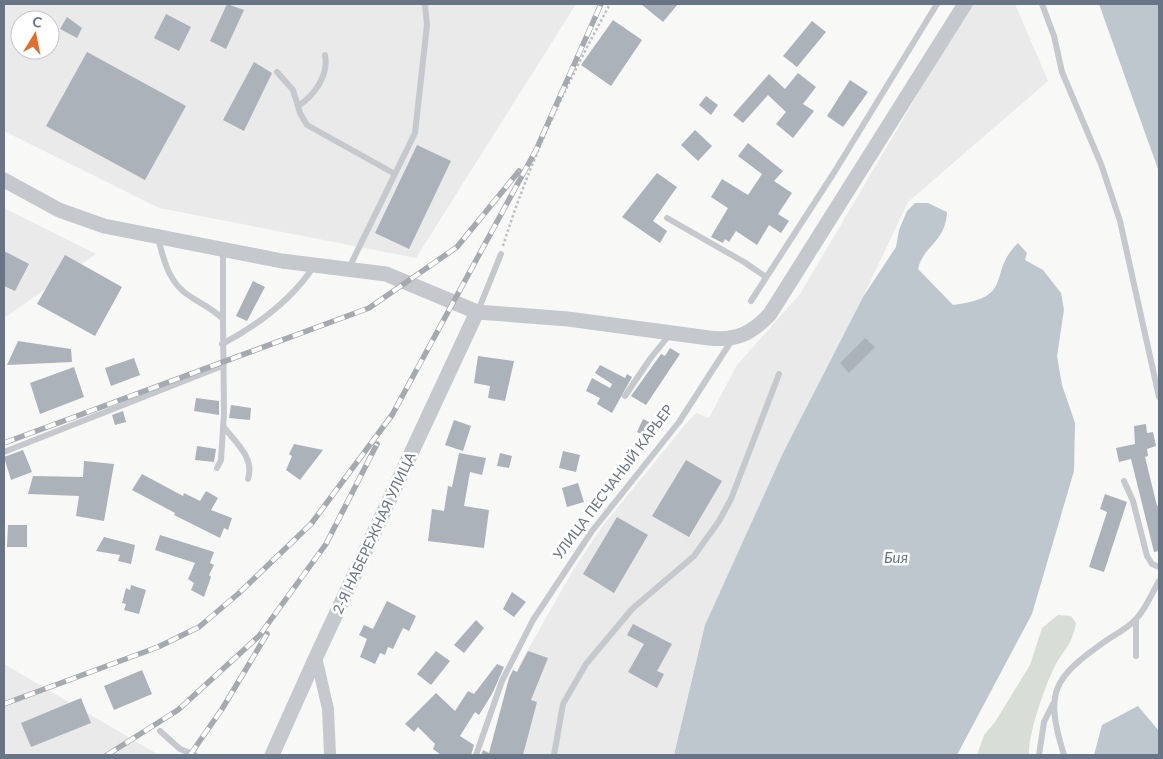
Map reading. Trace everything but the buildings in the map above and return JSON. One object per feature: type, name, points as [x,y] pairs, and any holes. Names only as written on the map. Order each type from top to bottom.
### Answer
[{"type":"street","points":[[4,180],[60,210],[104,226],[314,265],[386,274],[477,312],[568,319],[671,333],[733,339],[748,334],[770,314],[965,4]]},
{"type":"street","name":"2-Я НАБЕРЕЖНАЯ УЛИЦА","points":[[272,755],[477,312]]},
{"type":"street","points":[[316,657],[328,709],[330,755]]},
{"type":"lane","points":[[349,268],[417,124],[419,81],[427,25],[425,4]]},
{"type":"lane","points":[[751,301],[835,172],[937,4]]},
{"type":"lane","points":[[1042,4],[1054,36],[1062,72],[1101,164],[1120,221],[1159,397]]},
{"type":"lane","points":[[298,106],[307,100],[320,81],[325,70],[325,55]]},
{"type":"lane","points":[[277,72],[293,90],[307,125],[395,174]]},
{"type":"lane","points":[[667,218],[744,262],[766,277]]},
{"type":"lane","points":[[158,237],[164,262],[181,290],[217,313],[223,320]]},
{"type":"lane","points":[[217,468],[221,460],[223,426],[223,249]]},
{"type":"lane","points":[[477,312],[500,254]]},
{"type":"lane","points":[[222,344],[246,332],[271,313],[301,285],[314,265]]},
{"type":"lane","points":[[625,396],[650,359],[671,333]]},
{"type":"lane","name":"УЛИЦА ПЕСЧАНЫЙ КАРЬЕР","points":[[476,755],[488,716],[510,662],[542,606],[603,517],[679,422],[733,339]]},
{"type":"lane","points":[[4,452],[222,366]]},
{"type":"lane","points":[[554,755],[563,704],[586,664],[632,609],[694,556],[719,521],[731,499],[779,374]]},
{"type":"lane","points":[[223,426],[251,464],[248,479]]},
{"type":"lane","points":[[1124,481],[1132,501],[1147,556],[1151,562],[1159,567]]},
{"type":"lane","points":[[1039,755],[1044,722],[1053,704],[1061,679],[1071,667],[1136,620],[1159,581]]},
{"type":"lane","points":[[1136,620],[1136,656]]},
{"type":"lane","points":[[1053,704],[1054,721],[1064,755]]},
{"type":"lane","points":[[160,731],[180,749],[195,755]]},
{"type":"path","points":[[500,254],[517,202],[582,57],[610,4]]},
{"type":"shaded area","points":[[4,4],[576,4],[416,258],[159,208],[4,131]]},
{"type":"shaded area","points":[[971,4],[1015,4],[1048,81],[908,202],[863,297],[783,453],[705,625],[674,755],[489,755],[500,714],[521,662],[572,572],[601,528],[684,426],[696,413],[709,418],[737,365],[800,294]]},
{"type":"shaded area","points":[[4,208],[96,254],[4,318]]},
{"type":"shaded area","points":[[1058,615],[1071,616],[1076,623],[1072,638],[1053,670],[1041,700],[1031,736],[1029,755],[977,755],[984,735],[995,722],[1030,665],[1042,628]]},
{"type":"shaded area","points":[[4,664],[159,755],[4,755]]},
{"type":"water","points":[[1099,4],[1159,4],[1159,172]]},
{"type":"water","name":"Бия","points":[[915,203],[928,203],[947,212],[943,230],[924,255],[918,269],[953,305],[973,301],[986,296],[993,290],[998,283],[1003,265],[1018,243],[1027,253],[1025,260],[1043,270],[1061,293],[1064,310],[1057,356],[1062,385],[1075,423],[1074,471],[1032,614],[957,755],[674,755],[705,625],[783,453],[863,297],[896,247],[899,230],[907,211]]},
{"type":"water","points":[[1138,706],[1159,731],[1159,755],[1094,755],[1102,725]]},
{"type":"railway","points":[[4,704],[158,647],[199,627],[238,594],[311,524],[392,415],[536,150],[601,4]]},
{"type":"railway","points":[[4,443],[369,308],[457,247],[519,171]]},
{"type":"railway","points":[[107,755],[178,710],[259,636],[326,544],[377,444]]},
{"type":"railway","points":[[190,755],[222,709],[267,634]]}]
